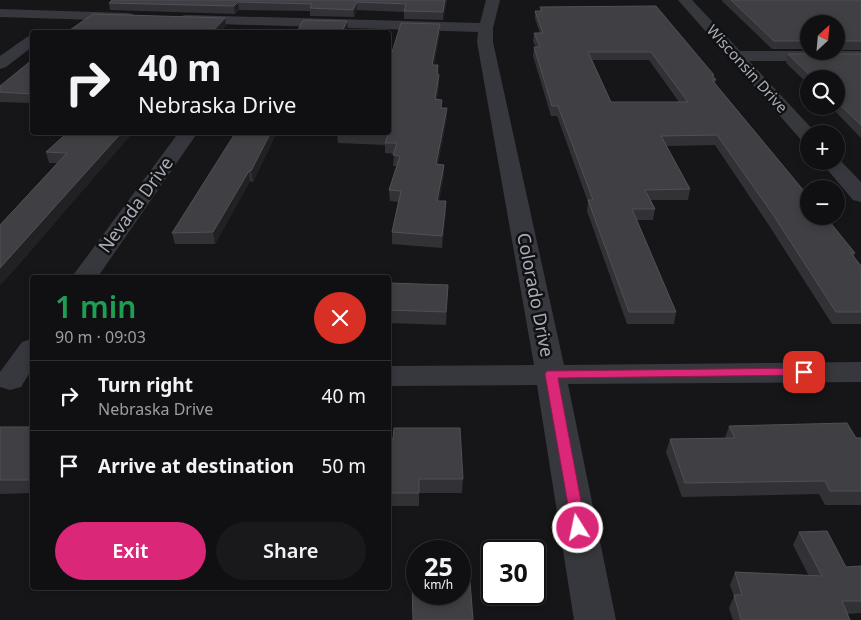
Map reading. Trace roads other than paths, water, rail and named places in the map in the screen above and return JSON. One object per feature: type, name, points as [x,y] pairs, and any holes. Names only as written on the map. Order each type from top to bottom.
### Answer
[{"type":"street","name":"Colorado Drive","points":[[493,0],[486,28],[485,42],[551,374],[595,620]]},
{"type":"street","name":"Wisconsin Drive","points":[[685,0],[800,127]]},
{"type":"street","points":[[0,13],[144,18]]},
{"type":"street","points":[[49,28],[67,15]]},
{"type":"street","points":[[173,18],[266,27],[486,28]]},
{"type":"street","points":[[0,64],[30,42]]},
{"type":"street","points":[[736,56],[861,56]]},
{"type":"street","name":"Nevada Drive","points":[[86,275],[187,135]]},
{"type":"street","points":[[845,164],[861,165]]},
{"type":"street","points":[[838,170],[861,195]]},
{"type":"street","points":[[14,380],[30,352]]},
{"type":"street","points":[[391,376],[861,372]]}]
